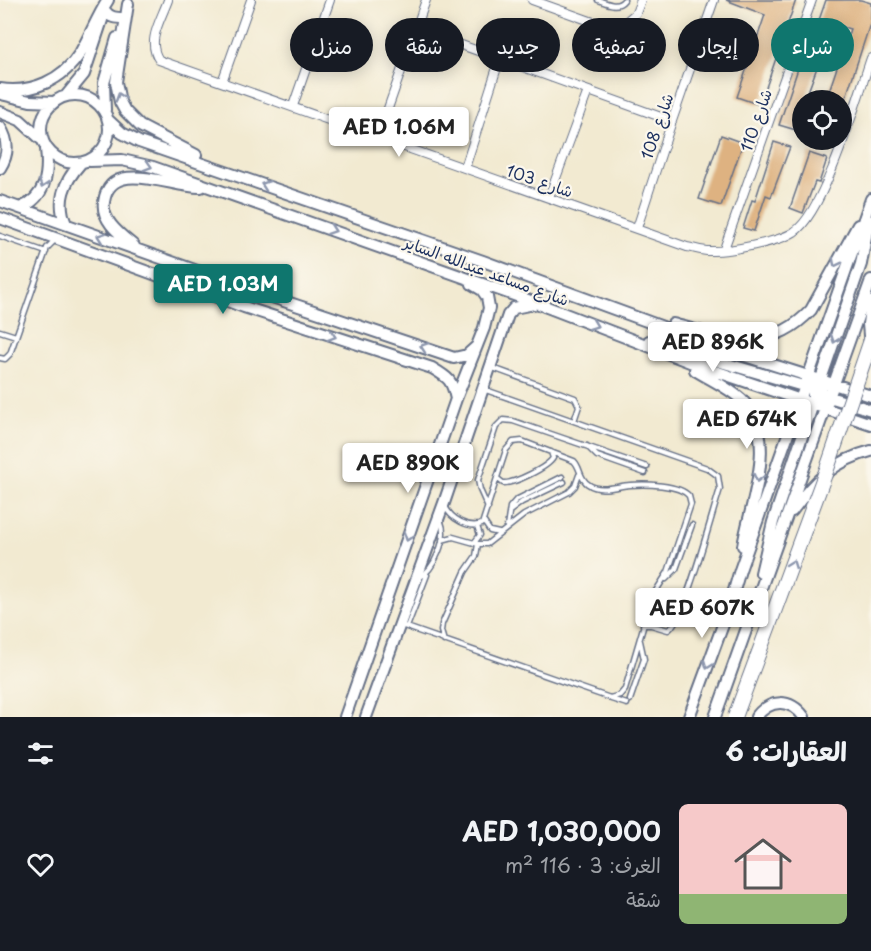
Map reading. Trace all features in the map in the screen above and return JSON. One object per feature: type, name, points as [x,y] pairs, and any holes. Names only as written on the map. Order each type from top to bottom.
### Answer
[{"type":"highway","points":[[735,717],[828,466],[871,340]]},
{"type":"street","points":[[66,96],[84,74],[109,0]]},
{"type":"street","points":[[0,91],[35,87],[53,79],[69,67],[81,51],[109,0]]},
{"type":"street","name":"شارع 103","points":[[168,0],[152,44],[153,52],[159,60],[687,247],[709,251],[769,242],[794,232],[811,215],[836,156],[871,58]]},
{"type":"street","points":[[222,82],[251,0]]},
{"type":"street","points":[[293,106],[330,0]]},
{"type":"street","points":[[420,18],[426,0]]},
{"type":"street","points":[[531,0],[607,27],[623,24],[636,13],[641,0]]},
{"type":"street","name":"شارع 108","points":[[637,228],[714,0]]},
{"type":"street","name":"شارع 110","points":[[724,249],[812,0]]},
{"type":"street","points":[[66,224],[61,197],[68,179],[85,162],[98,155],[108,139],[104,83],[129,2]]},
{"type":"street","points":[[129,2],[116,82],[120,102],[125,111],[150,133],[234,174]]},
{"type":"street","points":[[105,11],[116,18],[124,18]]},
{"type":"street","points":[[378,137],[401,72]]},
{"type":"street","points":[[465,168],[496,72]]},
{"type":"street","points":[[538,72],[672,121]]},
{"type":"street","points":[[549,197],[588,90]]},
{"type":"street","points":[[0,91],[30,101],[54,102]]},
{"type":"street","points":[[20,208],[28,205],[41,192],[46,176],[44,144],[40,128],[42,118],[54,102],[66,96],[78,95],[89,98],[99,104],[107,117]]},
{"type":"street","points":[[0,112],[20,120],[61,161],[85,162]]},
{"type":"street","name":"شارع مساعد عبدالله الساير","points":[[107,117],[122,133],[139,142],[637,316],[720,348],[809,375],[824,408],[871,424]]},
{"type":"street","points":[[0,127],[7,148],[0,168]]},
{"type":"street","name":"شارع مساعد عبدالله الساير","points":[[85,162],[111,159],[132,161],[459,275],[675,357],[800,400],[834,382],[871,396]]},
{"type":"street","points":[[153,255],[135,246],[119,233],[106,217],[104,199],[112,186],[121,179],[131,176],[182,187],[208,187]]},
{"type":"street","points":[[809,375],[871,200]]},
{"type":"street","points":[[759,594],[769,536],[861,264],[871,200]]},
{"type":"street","points":[[0,201],[251,290],[454,358],[466,355],[477,346]]},
{"type":"street","points":[[637,316],[744,340],[774,336],[800,321],[810,310],[847,242],[866,213]]},
{"type":"street","points":[[0,218],[244,307],[432,368],[448,377],[453,384],[456,399]]},
{"type":"street","points":[[345,717],[456,399],[484,328],[489,308],[487,297],[482,290],[459,275]]},
{"type":"street","points":[[834,382],[871,280]]},
{"type":"street","points":[[244,307],[250,305],[254,300],[251,290]]},
{"type":"street","points":[[871,302],[868,324],[871,350]]},
{"type":"street","points":[[366,717],[388,657],[404,626],[416,580],[508,315],[514,308],[522,305],[539,304]]},
{"type":"street","points":[[484,328],[493,329],[501,334]]},
{"type":"street","points":[[626,337],[671,346],[871,410]]},
{"type":"street","points":[[675,357],[730,390],[744,402],[754,417],[760,433],[760,466],[745,534],[740,570]]},
{"type":"street","points":[[689,717],[800,400]]},
{"type":"street","points":[[715,717],[824,408]]},
{"type":"street","points":[[784,524],[804,494],[829,470],[844,461],[871,451]]},
{"type":"street","points":[[369,651],[388,657]]},
{"type":"street","points":[[756,717],[769,705],[777,703],[793,706],[804,717]]},
{"type":"lane","points":[[598,0],[613,5],[622,3],[624,0]]},
{"type":"lane","points":[[0,236],[46,252]]},
{"type":"lane","points":[[0,358],[5,359],[9,356],[46,252],[58,238]]},
{"type":"lane","points":[[0,331],[16,336]]},
{"type":"lane","points":[[490,367],[575,398],[579,406],[574,421]]},
{"type":"lane","points":[[483,389],[712,470],[718,476],[720,489],[678,618],[669,630],[651,625],[643,626]]},
{"type":"lane","points":[[488,508],[478,480],[496,427],[500,422],[510,420],[647,467]]},
{"type":"lane","points":[[476,526],[484,522],[506,450],[513,442],[522,441],[576,462],[585,483],[599,488],[646,485],[679,489],[687,493],[691,504],[663,581],[651,603],[625,689],[620,695],[610,698]]},
{"type":"lane","points":[[587,446],[597,456],[645,473]]},
{"type":"lane","points":[[497,478],[503,483],[512,483],[549,464],[553,458],[551,452]]},
{"type":"lane","points":[[442,540],[453,537],[476,544],[487,544],[536,508],[569,492],[575,486],[580,474]]},
{"type":"lane","points":[[507,528],[510,512],[522,502],[563,480]]},
{"type":"lane","points":[[444,503],[453,517],[476,526],[480,535],[476,544],[476,556],[465,572],[442,624],[441,631],[444,641]]},
{"type":"lane","points":[[439,518],[443,528],[442,540],[404,626],[610,698],[629,702],[644,659],[640,640]]},
{"type":"lane","points":[[484,522],[490,531],[500,534]]},
{"type":"lane","points":[[663,581],[672,576],[676,569],[692,525]]},
{"type":"lane","points":[[416,580],[427,573]]},
{"type":"lane","points":[[651,603],[656,610],[678,618]]},
{"type":"building","points":[[726,0],[796,0],[790,18],[771,18],[771,72],[760,105],[737,97],[746,72],[759,72],[759,33],[765,15]]},
{"type":"building","points":[[826,0],[861,0],[871,3],[871,21],[848,90],[829,90],[835,72],[854,72],[854,18],[820,18]]},
{"type":"building","points":[[797,72],[815,72],[809,90],[792,90],[792,129],[779,125]]},
{"type":"building","points":[[721,135],[743,143],[721,206],[699,199]]},
{"type":"building","points":[[774,142],[790,147],[771,197],[766,195],[754,231],[743,228],[752,200],[755,201]]},
{"type":"building","points":[[809,153],[827,159],[819,183],[815,182],[803,213],[790,208]]}]
